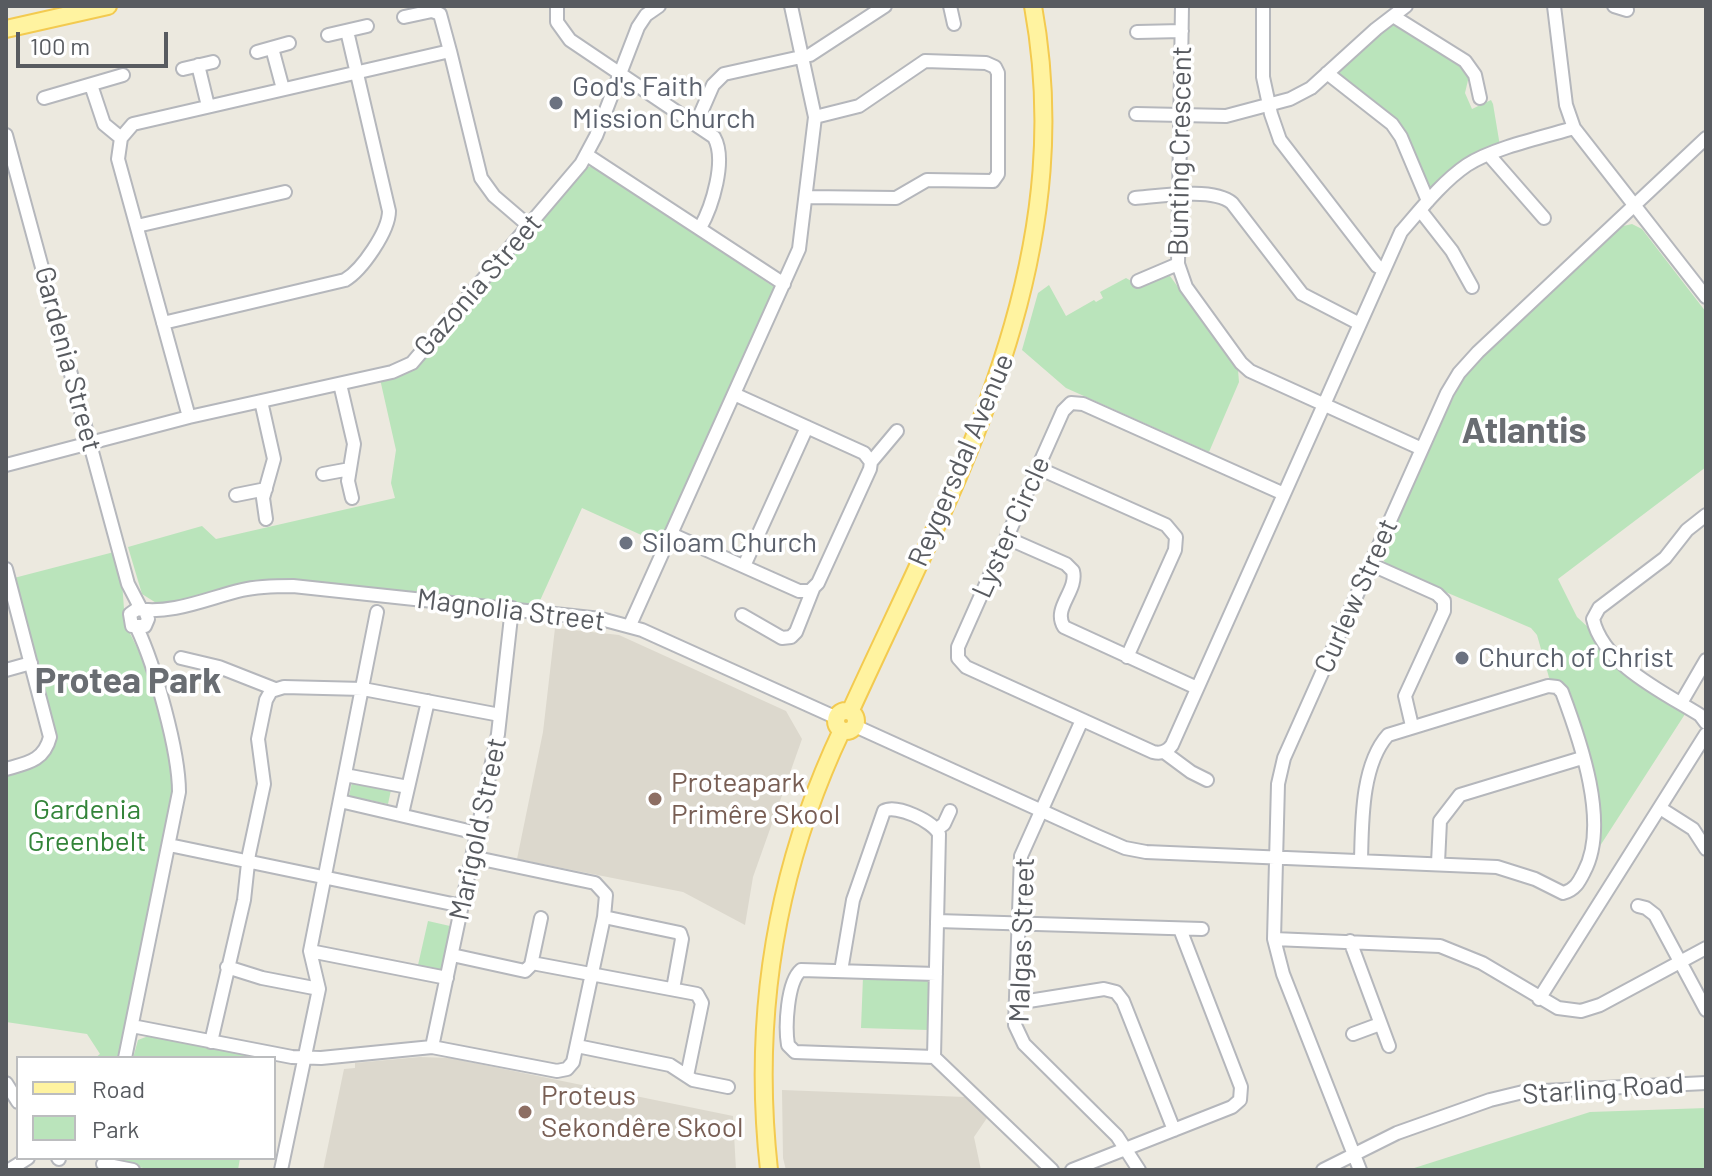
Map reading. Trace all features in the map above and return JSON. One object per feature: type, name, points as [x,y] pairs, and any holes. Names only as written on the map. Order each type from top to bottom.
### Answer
[{"type":"main road","points":[[6,29],[108,6]]},
{"type":"main road","name":"Reygersdal Avenue","points":[[769,1170],[763,1059],[772,948],[797,843],[817,786],[979,430],[1015,324],[1031,253],[1043,152],[1043,70],[1033,6]]},
{"type":"street","points":[[557,6],[557,22],[565,36],[714,137],[719,153],[712,208],[700,228]]},
{"type":"street","name":"Gazonia Street","points":[[6,465],[189,417],[392,372],[418,357],[587,155],[642,21],[659,6]]},
{"type":"street","points":[[630,625],[801,240],[815,117],[791,6]]},
{"type":"street","points":[[696,124],[713,85],[724,74],[810,55],[885,6]]},
{"type":"street","points":[[950,6],[954,24]]},
{"type":"street","name":"Bunting Crescent","points":[[1182,6],[1178,264],[1186,287],[1241,363],[1260,378],[1422,449]]},
{"type":"street","points":[[1263,6],[1263,77],[1282,144],[1377,266],[1384,270]]},
{"type":"street","points":[[1136,114],[1226,116],[1302,94],[1406,6]]},
{"type":"street","points":[[1554,6],[1564,92],[1574,128],[1706,297]]},
{"type":"street","points":[[404,17],[432,11],[440,14],[481,178],[494,196],[529,226]]},
{"type":"street","points":[[1393,16],[1465,61],[1475,75],[1480,98]]},
{"type":"street","points":[[328,35],[367,26]]},
{"type":"street","points":[[163,323],[339,282],[358,269],[385,231],[389,217],[347,31]]},
{"type":"street","points":[[1137,32],[1182,31]]},
{"type":"street","points":[[257,52],[289,43]]},
{"type":"street","points":[[272,48],[283,89]]},
{"type":"street","points":[[189,417],[118,159],[121,138],[128,128],[139,122],[450,51]]},
{"type":"street","points":[[806,197],[896,198],[923,181],[990,182],[998,174],[998,76],[995,67],[989,63],[925,61],[863,104],[815,117]]},
{"type":"street","points":[[183,69],[213,62]]},
{"type":"street","points":[[198,65],[208,106]]},
{"type":"street","points":[[1327,73],[1392,124],[1401,137],[1424,206],[1472,287]]},
{"type":"street","points":[[44,98],[123,75]]},
{"type":"street","points":[[91,85],[104,124],[121,138]]},
{"type":"street","points":[[1164,752],[1172,745],[1401,232],[1466,165],[1574,128]]},
{"type":"street","name":"Gardenia Street","points":[[6,135],[128,584],[141,618],[178,768],[179,792],[125,1056]]},
{"type":"street","name":"Curlew Street","points":[[1360,1170],[1283,974],[1274,939],[1278,784],[1284,758],[1447,393],[1465,365],[1706,138]]},
{"type":"street","points":[[587,155],[784,284]]},
{"type":"street","points":[[1489,155],[1544,218]]},
{"type":"street","points":[[137,226],[285,192]]},
{"type":"street","points":[[1135,198],[1215,195],[1228,199],[1302,294],[1360,324]]},
{"type":"street","points":[[1138,281],[1178,264]]},
{"type":"street","points":[[340,384],[354,444],[348,481],[352,498]]},
{"type":"street","points":[[734,394],[864,453],[871,462]]},
{"type":"street","points":[[261,401],[274,459],[262,503],[266,519]]},
{"type":"street","name":"Lyster Circle","points":[[1207,780],[1164,752],[1153,752],[966,667],[958,658],[958,647],[1065,408],[1077,402],[1284,494]]},
{"type":"street","points":[[744,566],[807,427]]},
{"type":"street","points":[[742,615],[782,638],[791,637],[796,632],[871,462],[897,431]]},
{"type":"street","points":[[1038,468],[1166,525],[1176,537],[1175,550],[1127,657]]},
{"type":"street","points":[[323,474],[350,469]]},
{"type":"street","points":[[236,495],[266,489]]},
{"type":"street","points":[[1706,515],[1687,530],[1665,558],[1599,608],[1593,619],[1596,628],[1628,670],[1700,715],[1706,723]]},
{"type":"street","points":[[671,534],[799,591],[813,589]]},
{"type":"street","points":[[1007,538],[1070,567],[1075,579],[1060,613],[1062,624],[1067,629],[1197,688]]},
{"type":"street","points":[[1361,861],[1364,792],[1376,757],[1388,735],[1412,726],[1405,696],[1444,611],[1444,601],[1437,594],[1370,564]]},
{"type":"street","points":[[6,569],[49,728],[49,742],[37,759],[6,769]]},
{"type":"street","name":"Magnolia Street","points":[[141,618],[244,590],[277,586],[601,619],[630,625],[1135,850],[1275,859],[1497,867],[1535,879],[1561,893],[1572,890],[1578,884],[1593,851],[1592,792],[1563,695],[1554,686],[1412,726]]},
{"type":"street","name":"Marigold Street","points":[[432,1047],[500,715],[512,608]]},
{"type":"street","points":[[281,1170],[319,989],[310,951],[377,612]]},
{"type":"street","points":[[181,658],[219,667],[275,689],[363,689],[500,715]]},
{"type":"street","points":[[1681,703],[1706,660]]},
{"type":"street","points":[[6,670],[31,663]]},
{"type":"street","points":[[211,1042],[244,900],[248,861],[264,784],[258,739],[266,700],[275,689]]},
{"type":"street","points":[[402,814],[428,701]]},
{"type":"street","name":"Malgas Street","points":[[1082,720],[1021,856],[1015,1025],[1024,1044],[1127,1148],[1139,1170]]},
{"type":"street","points":[[1539,999],[1706,734]]},
{"type":"street","points":[[1438,863],[1440,821],[1460,795],[1582,758]]},
{"type":"street","points":[[345,775],[408,787]]},
{"type":"street","points":[[340,801],[477,833]]},
{"type":"street","points":[[841,971],[853,900],[884,811],[895,808],[937,829]]},
{"type":"street","points":[[1660,808],[1693,829],[1706,849]]},
{"type":"street","points":[[937,829],[944,824],[950,811]]},
{"type":"street","points":[[934,1057],[937,829]]},
{"type":"street","points":[[169,845],[462,906]]},
{"type":"street","points":[[132,1026],[304,1058],[432,1047],[560,1071],[573,1062],[606,895],[595,883],[472,857]]},
{"type":"street","points":[[1638,906],[1655,915],[1706,1010]]},
{"type":"street","points":[[604,917],[680,933],[682,939],[673,989]]},
{"type":"street","points":[[452,955],[522,972],[528,970],[541,918]]},
{"type":"street","points":[[937,921],[1202,929]]},
{"type":"street","points":[[1072,1170],[1235,1105],[1242,1093],[1180,929]]},
{"type":"street","points":[[1274,939],[1420,943],[1449,948],[1482,963],[1539,999],[1558,1008],[1581,1011],[1600,1005],[1706,948]]},
{"type":"street","points":[[1350,941],[1389,1046]]},
{"type":"street","points":[[310,951],[447,978]]},
{"type":"street","points":[[532,963],[695,993],[702,1000],[687,1076]]},
{"type":"street","points":[[227,967],[262,978],[319,989]]},
{"type":"street","points":[[936,974],[801,970],[795,975],[787,1019],[787,1042],[792,1050],[934,1057],[1052,1170]]},
{"type":"street","points":[[1016,1003],[1104,989],[1116,992],[1123,1001],[1174,1130]]},
{"type":"street","points":[[1353,1034],[1380,1024]]},
{"type":"street","points":[[577,1046],[670,1065],[687,1076],[728,1087]]},
{"type":"street","name":"Starling Road","points":[[1323,1170],[1424,1123],[1523,1092],[1706,1083]]},
{"type":"street","points":[[103,1164],[133,1170]]},
{"type":"shaded area","name":"Proteapark Primêre Skool","points":[[555,628],[619,635],[786,711],[802,739],[753,877],[745,925],[683,892],[517,859],[543,732]]},
{"type":"shaded area","name":"Proteus Sekondêre Skool","points":[[420,1057],[450,1058],[733,1116],[736,1170],[323,1170],[344,1069],[355,1068],[355,1063]]},
{"type":"shaded area","points":[[782,1090],[965,1097],[987,1118],[974,1137],[981,1170],[786,1170]]},
{"type":"green space","points":[[1395,22],[1462,63],[1469,76],[1465,93],[1472,109],[1491,100],[1493,104],[1500,146],[1433,189],[1426,186],[1401,126],[1338,74],[1390,23]]},
{"type":"green space","points":[[594,166],[774,287],[775,294],[661,544],[582,508],[538,605],[306,582],[161,606],[142,594],[128,547],[202,526],[216,539],[395,498],[391,483],[396,450],[380,379],[409,371],[586,167]]},
{"type":"green space","points":[[1632,224],[1642,229],[1706,312],[1706,467],[1558,579],[1577,617],[1617,665],[1687,711],[1598,849],[1597,798],[1559,682],[1550,681],[1537,635],[1531,628],[1386,566],[1382,555],[1466,373],[1619,227]]},
{"type":"green space","points":[[1170,276],[1238,370],[1239,382],[1209,452],[1066,388],[1022,350],[1038,293],[1049,285],[1066,316],[1103,298],[1100,292],[1126,278],[1145,284]]},
{"type":"green space","name":"Gardenia Greenbelt","points":[[114,552],[122,581],[125,623],[144,662],[170,756],[173,793],[119,1056],[98,1056],[100,1054],[87,1034],[6,1022],[6,773],[30,766],[55,736],[14,578]]},
{"type":"green space","points":[[352,782],[391,790],[388,804],[349,796]]},
{"type":"green space","points":[[428,921],[450,926],[441,970],[418,965]]},
{"type":"green space","points":[[863,977],[928,981],[928,1030],[861,1028]]},
{"type":"green space","points":[[151,1035],[256,1056],[134,1056],[138,1040]]},
{"type":"green space","points":[[1706,1108],[1706,1170],[1408,1170],[1590,1112]]},
{"type":"green space","points":[[120,1160],[240,1160],[238,1170],[157,1170]]},
{"type":"place","name":"God's Faith Mission Church","points":[[556,103]]},
{"type":"place","name":"Siloam Church","points":[[626,543]]},
{"type":"place","name":"Church of Christ","points":[[1462,658]]},
{"type":"place","name":"Proteapark Primêre Skool","points":[[655,799]]},
{"type":"place","name":"Proteus Sekondêre Skool","points":[[525,1112]]},
{"type":"district","name":"Atlantis","points":[[1524,431]]},
{"type":"district","name":"Protea Park","points":[[128,681]]}]
